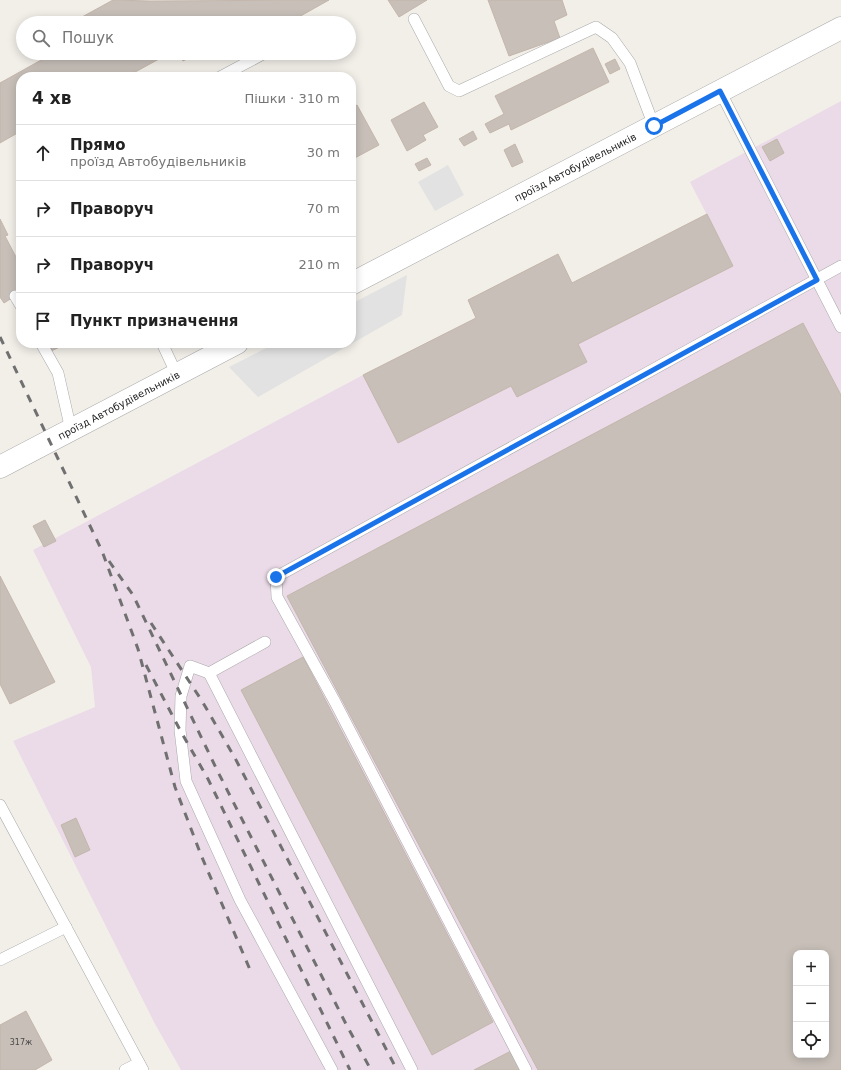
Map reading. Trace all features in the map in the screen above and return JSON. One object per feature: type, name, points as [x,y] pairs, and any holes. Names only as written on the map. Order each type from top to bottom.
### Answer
[{"type":"street","name":"проїзд Автобудівельників","points":[[356,281],[841,28]]},
{"type":"street","name":"проїзд Автобудівельників","points":[[0,467],[228,348]]},
{"type":"lane","points":[[414,20],[449,86],[459,91],[596,26],[612,38],[630,63],[654,126]]},
{"type":"lane","points":[[229,72],[252,60]]},
{"type":"lane","points":[[720,91],[841,327]]},
{"type":"lane","points":[[526,1070],[335,702],[277,597],[276,577],[841,266]]},
{"type":"lane","points":[[44,348],[58,373],[71,430]]},
{"type":"lane","points":[[164,348],[177,375]]},
{"type":"lane","points":[[209,673],[265,642]]},
{"type":"lane","points":[[332,1070],[240,900],[186,781],[180,730],[181,696],[190,666],[209,673],[412,1070]]},
{"type":"lane","points":[[0,806],[141,1066],[125,1070]]},
{"type":"lane","points":[[0,960],[66,927]]},
{"type":"shaded area","points":[[841,101],[841,1070],[181,1070],[155,1024],[13,741],[95,707],[91,667],[33,550],[363,375],[476,318],[468,300],[558,254],[572,283],[707,215],[690,182]]},
{"type":"shaded area","points":[[448,165],[464,195],[435,211],[418,182]]},
{"type":"shaded area","points":[[407,275],[402,315],[356,341],[356,301]]},
{"type":"shaded area","points":[[266,348],[344,348],[258,397],[229,367]]},
{"type":"building","points":[[113,0],[329,0],[300,16],[84,16]]},
{"type":"building","points":[[388,0],[427,0],[399,17]]},
{"type":"building","points":[[488,0],[562,0],[567,15],[554,21],[560,38],[509,56]]},
{"type":"building","points":[[593,48],[609,82],[511,130],[509,124],[490,133],[485,124],[504,114],[495,96]]},
{"type":"building","points":[[615,59],[620,69],[610,74],[605,64]]},
{"type":"building","points":[[41,60],[157,60],[135,72],[20,72]]},
{"type":"building","points":[[16,74],[16,134],[0,143],[0,83]]},
{"type":"building","points":[[424,102],[438,127],[423,135],[426,140],[407,151],[391,120]]},
{"type":"building","points":[[357,105],[379,145],[356,157]]},
{"type":"building","points":[[473,131],[477,139],[464,146],[459,139]]},
{"type":"building","points":[[777,139],[784,153],[770,161],[762,147]]},
{"type":"building","points":[[515,144],[523,162],[512,167],[504,150]]},
{"type":"building","points":[[427,158],[431,165],[419,171],[415,164]]},
{"type":"building","points":[[707,214],[733,266],[578,344],[587,362],[517,397],[511,386],[398,443],[363,375],[476,318],[468,300],[558,254],[572,283]]},
{"type":"building","points":[[0,219],[8,235],[5,236],[16,257],[16,295],[4,303],[0,297]]},
{"type":"building","points":[[803,323],[841,395],[841,1070],[538,1070],[287,596]]},
{"type":"building","points":[[44,348],[58,348],[47,353]]},
{"type":"building","points":[[45,520],[56,541],[44,547],[33,526]]},
{"type":"building","points":[[0,576],[55,682],[10,704],[0,684]]},
{"type":"building","points":[[303,657],[493,1022],[432,1055],[241,690]]},
{"type":"building","points":[[76,818],[90,850],[75,857],[61,825]]},
{"type":"building","points":[[26,1011],[52,1060],[35,1070],[0,1070],[0,1025]]},
{"type":"building","points":[[511,1051],[521,1070],[474,1070]]},
{"type":"railway","points":[[0,337],[102,551],[138,649],[175,787],[201,855],[251,972]]},
{"type":"railway","points":[[109,561],[133,595],[217,770],[346,1024],[371,1070]]},
{"type":"railway","points":[[151,623],[202,701],[235,758],[397,1070]]},
{"type":"railway","points":[[146,665],[208,779],[350,1070]]},
{"type":"route","points":[[276,577],[817,280],[720,91],[654,126]]}]
